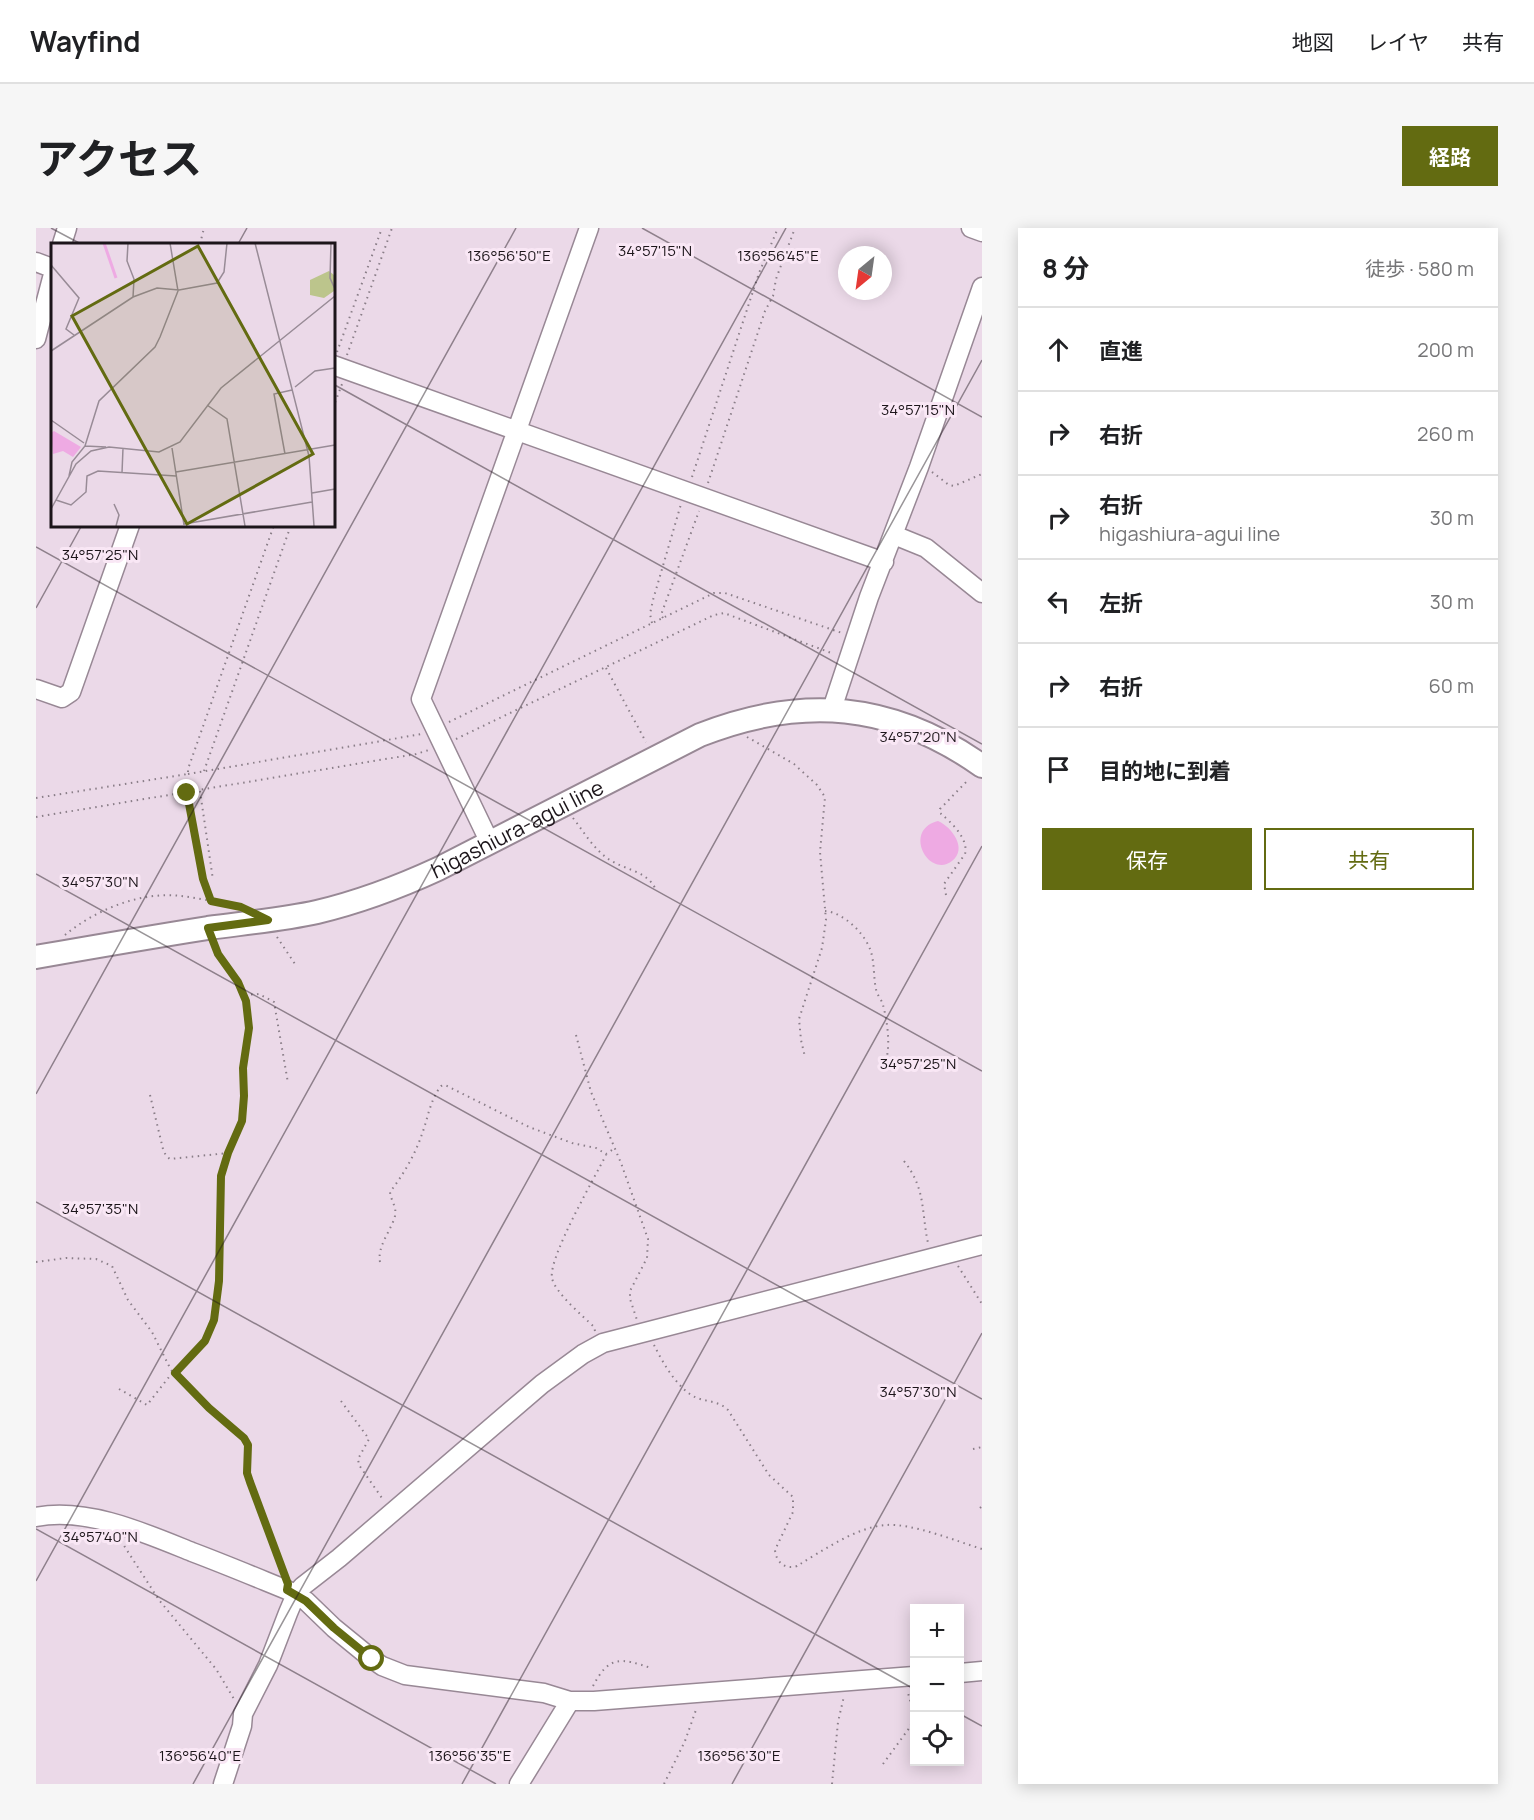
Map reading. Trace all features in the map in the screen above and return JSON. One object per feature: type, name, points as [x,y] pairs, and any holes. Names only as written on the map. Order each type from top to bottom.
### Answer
[{"type":"main road","name":"higashiura-agui line","points":[[36,957],[208,928],[272,920],[347,904],[402,886],[700,735],[736,721],[763,715],[832,709],[878,717],[914,728],[941,740],[981,765]]},
{"type":"street","points":[[62,243],[68,228]]},
{"type":"street","points":[[490,843],[421,699],[589,228]]},
{"type":"street","points":[[971,228],[982,232]]},
{"type":"street","points":[[36,262],[51,268]]},
{"type":"street","points":[[36,339],[51,282]]},
{"type":"street","points":[[832,709],[982,287]]},
{"type":"street","points":[[338,366],[884,562]]},
{"type":"street","points":[[36,689],[62,698],[71,692],[130,526]]},
{"type":"street","points":[[894,535],[926,548],[982,593]]},
{"type":"street","points":[[223,1784],[242,1726],[243,1714],[268,1665],[292,1592],[303,1586],[393,1513],[542,1384],[583,1354],[600,1345],[645,1332],[982,1245]]},
{"type":"street","points":[[36,1517],[63,1514],[110,1522],[158,1538],[292,1592],[382,1666],[405,1675],[544,1693],[579,1701],[908,1677]]},
{"type":"street","points":[[964,1673],[982,1671]]},
{"type":"street","points":[[519,1784],[579,1701]]},
{"type":"path","points":[[201,243],[204,228]]},
{"type":"path","points":[[334,400],[338,366],[382,228]]},
{"type":"path","points":[[338,366],[392,228]]},
{"type":"path","points":[[652,623],[650,614],[653,600],[686,491],[734,354],[759,273],[778,228]]},
{"type":"path","points":[[663,618],[661,615],[704,497],[795,228]]},
{"type":"path","points":[[919,467],[936,474],[946,483],[954,486],[982,474]]},
{"type":"path","points":[[188,774],[274,526]]},
{"type":"path","points":[[204,772],[291,526]]},
{"type":"path","points":[[36,818],[416,754],[652,623],[719,592],[856,638]]},
{"type":"path","points":[[36,798],[418,736],[440,739],[606,668],[714,615],[724,613],[848,660]]},
{"type":"path","points":[[606,668],[654,758]]},
{"type":"path","points":[[736,721],[739,732],[784,758],[817,785],[825,797],[820,852],[826,920],[822,948],[799,1019],[805,1057]]},
{"type":"path","points":[[946,895],[944,884],[965,854],[966,849],[961,836],[940,813],[940,809],[964,786],[981,765]]},
{"type":"path","points":[[200,790],[213,880]]},
{"type":"path","points":[[187,793],[203,879],[211,901]]},
{"type":"path","points":[[564,805],[600,852],[619,865],[647,877],[655,888]]},
{"type":"path","points":[[60,953],[59,944],[63,936],[72,928],[106,910],[129,902],[150,897],[179,895],[241,907]]},
{"type":"path","points":[[825,911],[834,911],[846,917],[868,945],[878,994],[883,1003],[887,1056]]},
{"type":"path","points":[[272,920],[278,939],[297,967]]},
{"type":"path","points":[[119,1389],[147,1405],[169,1377],[205,1341],[214,1320],[219,1281],[221,1176],[242,1121],[243,1068],[249,1014],[238,982],[218,954],[208,928]]},
{"type":"path","points":[[243,995],[260,994],[274,1002],[288,1083]]},
{"type":"path","points":[[576,1035],[591,1092],[615,1148],[648,1239],[647,1258],[630,1291],[633,1308],[659,1356],[682,1387],[690,1394],[723,1405],[769,1475],[793,1497],[793,1512],[775,1550],[779,1562],[791,1568],[797,1566],[833,1544],[872,1528],[886,1525],[910,1528],[982,1549]]},
{"type":"path","points":[[380,1262],[380,1251],[395,1214],[390,1192],[409,1164],[422,1135],[433,1098],[441,1086],[445,1085],[529,1127],[572,1143],[596,1148],[606,1154]]},
{"type":"path","points":[[150,1095],[163,1149],[170,1160],[228,1153]]},
{"type":"path","points":[[600,1345],[594,1327],[555,1286],[552,1272],[561,1245],[606,1154],[615,1148]]},
{"type":"path","points":[[904,1161],[915,1174],[919,1184],[928,1244],[982,1304]]},
{"type":"path","points":[[36,1262],[66,1257],[96,1259],[112,1266],[128,1300],[152,1332],[175,1373],[209,1408],[244,1438],[248,1445],[247,1473],[292,1592]]},
{"type":"path","points":[[341,1401],[369,1439],[358,1459],[362,1472],[393,1513]]},
{"type":"path","points":[[973,1449],[982,1447]]},
{"type":"path","points":[[110,1522],[153,1592],[216,1669],[243,1714]]},
{"type":"path","points":[[579,1701],[599,1674],[614,1661],[632,1662],[651,1668]]},
{"type":"path","points":[[883,1764],[913,1720],[908,1677]]},
{"type":"path","points":[[832,1784],[838,1722],[848,1681]]},
{"type":"path","points":[[664,1784],[696,1713],[698,1702],[696,1694]]},
{"type":"shaded area","points":[[938,821],[953,833],[959,851],[952,861],[943,865],[935,864],[928,859],[921,842],[922,834],[927,826]]},
{"type":"route","points":[[187,793],[203,879],[211,901],[241,907],[268,920],[208,928],[218,954],[238,982],[249,1014],[243,1068],[244,1096],[242,1121],[221,1176],[219,1281],[214,1320],[205,1341],[175,1373],[182,1383],[209,1408],[235,1428],[248,1445],[247,1473],[288,1584],[287,1590],[306,1601],[372,1659]]}]
